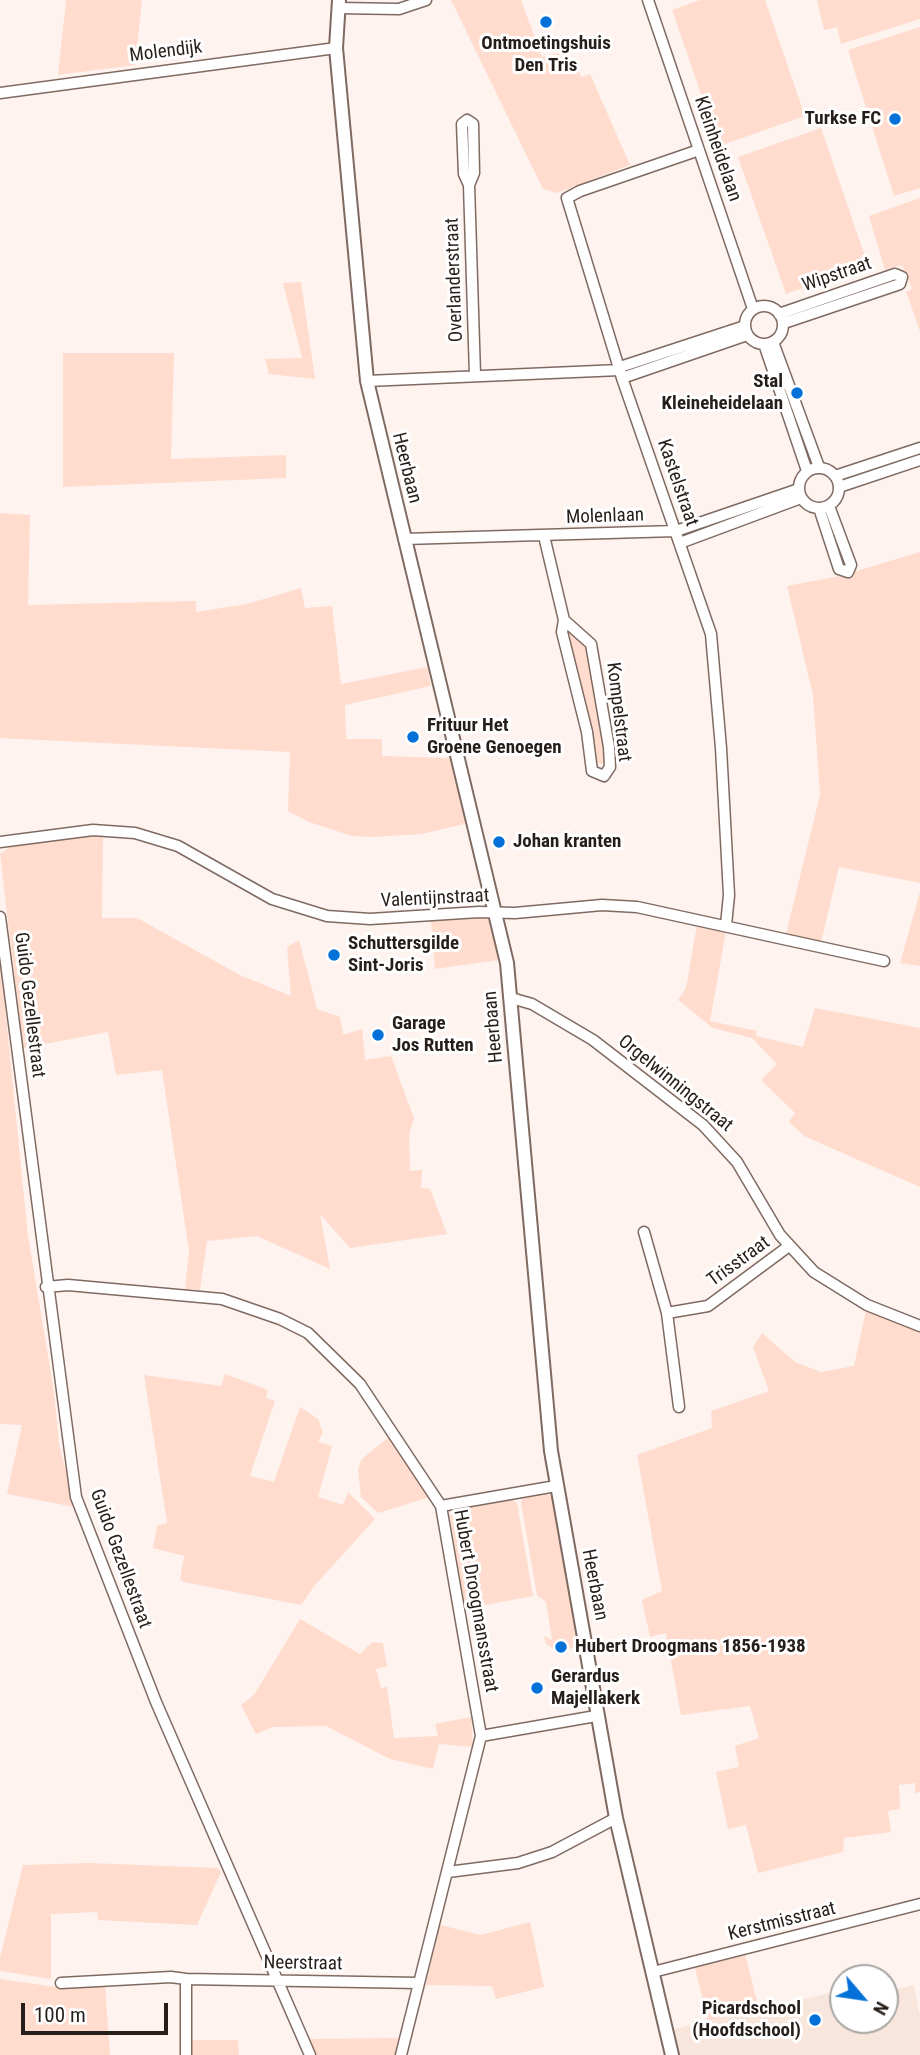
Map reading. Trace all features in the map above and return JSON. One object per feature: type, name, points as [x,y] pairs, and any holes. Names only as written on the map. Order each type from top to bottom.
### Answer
[{"type":"street","points":[[339,4],[399,9],[426,0]]},
{"type":"street","name":"Kleinheidelaan","points":[[648,0],[753,309]]},
{"type":"street","name":"Heerbaan","points":[[339,4],[336,48],[367,381],[496,913],[511,998],[548,1426],[556,1486],[616,1818],[672,2055]]},
{"type":"street","name":"Molendijk","points":[[0,93],[336,48]]},
{"type":"street","name":"Overlanderstraat","points":[[470,185],[464,174],[462,124],[467,120],[473,124],[474,173],[470,185],[475,375]]},
{"type":"street","name":"Kastelstraat","points":[[699,150],[571,194],[567,198],[621,372],[711,634],[717,671],[729,895],[726,925]]},
{"type":"street","name":"Wipstraat","points":[[895,274],[902,277],[900,284],[781,318],[895,274]]},
{"type":"street","points":[[746,330],[753,309],[768,306],[781,318],[780,335],[769,343]]},
{"type":"street","points":[[367,381],[475,375],[621,372],[746,330],[769,343],[819,467],[835,476],[839,487],[836,499],[824,507],[807,505],[800,494],[799,482],[807,471],[819,467]]},
{"type":"street","points":[[769,343],[807,471]]},
{"type":"street","points":[[835,476],[920,448]]},
{"type":"street","points":[[839,487],[920,460]]},
{"type":"street","points":[[680,542],[800,494]]},
{"type":"street","name":"Molenlaan","points":[[404,539],[676,531],[800,494]]},
{"type":"street","points":[[824,507],[851,565],[848,572],[839,569],[824,507]]},
{"type":"street","name":"Kompelstraat","points":[[544,536],[564,620],[562,632],[587,732],[592,771],[595,775],[604,776],[610,767],[609,747],[591,644],[564,620]]},
{"type":"street","name":"Valentijnstraat","points":[[0,842],[82,831],[123,831],[168,842],[272,899],[327,916],[370,919],[620,906],[656,909],[884,961]]},
{"type":"street","name":"Guido Gezellestraat","points":[[0,917],[46,1287],[76,1497],[156,1702],[310,2055]]},
{"type":"street","name":"Orgelwinningstraat","points":[[511,998],[532,1004],[593,1040],[703,1125],[737,1162],[789,1246],[814,1272],[867,1305],[920,1326]]},
{"type":"street","points":[[644,1232],[667,1313],[679,1407]]},
{"type":"street","name":"Trisstraat","points":[[667,1313],[708,1306],[789,1246]]},
{"type":"street","name":"Hubert Droogmansstraat","points":[[46,1287],[134,1290],[222,1298],[280,1319],[308,1334],[360,1384],[441,1506],[481,1736],[401,2055]]},
{"type":"street","points":[[441,1506],[556,1486]]},
{"type":"street","points":[[481,1736],[596,1716]]},
{"type":"street","points":[[448,1872],[518,1863],[552,1852],[616,1818]]},
{"type":"street","name":"Kerstmisstraat","points":[[653,1972],[920,1904]]},
{"type":"street","name":"Neerstraat","points":[[61,1983],[171,1977],[419,1983]]},
{"type":"street","points":[[187,1979],[187,2055]]},
{"type":"shaded area","points":[[66,0],[142,0],[135,65],[58,75]]},
{"type":"shaded area","points":[[451,0],[521,0],[542,57],[559,53],[564,66],[576,62],[581,77],[590,74],[630,165],[557,193],[543,189]]},
{"type":"shaded area","points":[[700,0],[765,0],[805,116],[719,146],[672,10]]},
{"type":"shaded area","points":[[817,0],[920,0],[920,19],[841,44],[837,27],[824,30]]},
{"type":"shaded area","name":"Turkse FC","points":[[920,27],[920,188],[894,196],[848,50]]},
{"type":"shaded area","points":[[821,128],[868,265],[786,294],[738,157]]},
{"type":"shaded area","points":[[920,198],[920,331],[906,292],[912,289],[902,265],[885,270],[869,216]]},
{"type":"shaded area","points":[[301,282],[315,379],[269,374],[265,359],[302,358],[283,283]]},
{"type":"shaded area","points":[[63,353],[174,353],[171,459],[286,455],[286,478],[63,487]]},
{"type":"shaded area","points":[[0,513],[30,515],[28,605],[196,601],[196,612],[247,604],[301,588],[305,608],[332,606],[341,684],[427,667],[431,686],[345,705],[346,739],[382,739],[382,756],[450,758],[468,823],[422,834],[372,837],[352,836],[309,822],[288,811],[290,752],[0,738]]},
{"type":"shaded area","points":[[920,552],[920,883],[839,867],[821,942],[786,934],[820,795],[813,695],[787,586],[840,576]]},
{"type":"shaded area","points":[[568,628],[586,642],[605,744],[606,761],[602,764],[595,762]]},
{"type":"shaded area","points":[[98,833],[103,838],[102,918],[137,918],[240,975],[291,996],[287,947],[299,940],[317,1009],[340,1017],[343,1035],[362,1029],[365,1060],[391,1056],[414,1118],[409,1134],[410,1171],[422,1170],[421,1188],[430,1189],[447,1234],[350,1248],[320,1214],[330,1269],[257,1236],[207,1241],[200,1290],[185,1289],[189,1251],[162,1070],[116,1075],[108,1032],[23,1048],[0,854],[11,846]]},
{"type":"shaded area","points":[[920,892],[920,966],[900,963]]},
{"type":"shaded area","points":[[490,917],[498,960],[435,969],[431,921]]},
{"type":"shaded area","points":[[697,925],[726,931],[710,1021],[757,1031],[756,1036],[803,1047],[815,1008],[920,1028],[920,1187],[804,1136],[789,1122],[795,1113],[761,1080],[777,1064],[752,1038],[713,1028],[678,1000],[686,988]]},
{"type":"shaded area","points":[[0,957],[28,1236],[54,1392],[59,1444],[75,1507],[7,1494],[22,1425],[0,1424]]},
{"type":"shaded area","points":[[866,1310],[920,1330],[920,1792],[915,1793],[915,1783],[899,1785],[900,1809],[888,1811],[891,1832],[844,1838],[843,1852],[758,1873],[746,1825],[728,1829],[716,1772],[739,1767],[735,1746],[759,1738],[750,1706],[681,1715],[666,1633],[650,1637],[642,1600],[662,1591],[637,1455],[712,1428],[711,1411],[769,1391],[753,1347],[762,1333],[795,1362],[821,1372],[854,1366]]},
{"type":"shaded area","points":[[225,1374],[268,1390],[266,1398],[275,1401],[250,1476],[274,1482],[300,1407],[318,1419],[323,1432],[318,1442],[332,1446],[318,1497],[343,1505],[348,1492],[375,1519],[315,1585],[301,1605],[184,1582],[180,1579],[184,1556],[153,1548],[157,1526],[167,1523],[144,1375],[221,1386]]},
{"type":"shaded area","points":[[390,1436],[430,1497],[378,1513],[361,1497],[358,1469],[362,1459]]},
{"type":"shaded area","points":[[542,1493],[552,1496],[579,1647],[557,1651],[546,1644],[544,1636],[552,1640],[546,1602],[537,1595],[521,1503],[523,1497]]},
{"type":"shaded area","points":[[511,1498],[517,1503],[533,1596],[464,1609],[450,1515],[456,1509]]},
{"type":"shaded area","points":[[300,1619],[360,1654],[372,1642],[383,1643],[387,1666],[376,1669],[381,1688],[387,1687],[394,1738],[438,1736],[435,1724],[471,1717],[473,1747],[439,1744],[433,1769],[390,1759],[326,1726],[273,1727],[256,1734],[241,1705],[254,1695]]},
{"type":"shaded area","points":[[89,1863],[218,1868],[221,1872],[197,1925],[98,1920],[97,1912],[51,1914],[51,1979],[0,1971],[0,1958],[23,1865]]},
{"type":"shaded area","points":[[530,1922],[544,1987],[496,1999],[492,1986],[426,1985],[440,1925],[481,1935]]},
{"type":"shaded area","points":[[745,1955],[759,2009],[708,2021],[695,1968]]},
{"type":"shaded area","points":[[0,1979],[62,1988],[105,1986],[110,2055],[0,2055]]},
{"type":"shaded area","name":"Picardschool (Hoofdschool)","points":[[914,1985],[920,2016],[920,2055],[680,2055],[674,2029],[829,1993],[829,2034],[899,2034],[899,1989]]},
{"type":"shaded area","points":[[401,2038],[396,2055],[314,2055],[307,2039]]},
{"type":"shaded area","points":[[190,2040],[238,2040],[239,2055],[190,2055]]},
{"type":"place","name":"Ontmoetingshuis Den Tris","points":[[546,22]]},
{"type":"place","name":"Turkse FC","points":[[895,119]]},
{"type":"place","name":"Stal Kleineheidelaan","points":[[797,393]]},
{"type":"place","name":"Frituur Het Groene Genoegen","points":[[413,737]]},
{"type":"place","name":"Johan kranten","points":[[499,842]]},
{"type":"place","name":"Schuttersgilde Sint-Joris","points":[[334,955]]},
{"type":"place","name":"Garage Jos Rutten","points":[[378,1035]]},
{"type":"place","name":"Hubert Droogmans 1856-1938","points":[[561,1647]]},
{"type":"place","name":"Gerardus Majellakerk","points":[[537,1688]]},
{"type":"place","name":"Picardschool (Hoofdschool)","points":[[815,2020]]}]
